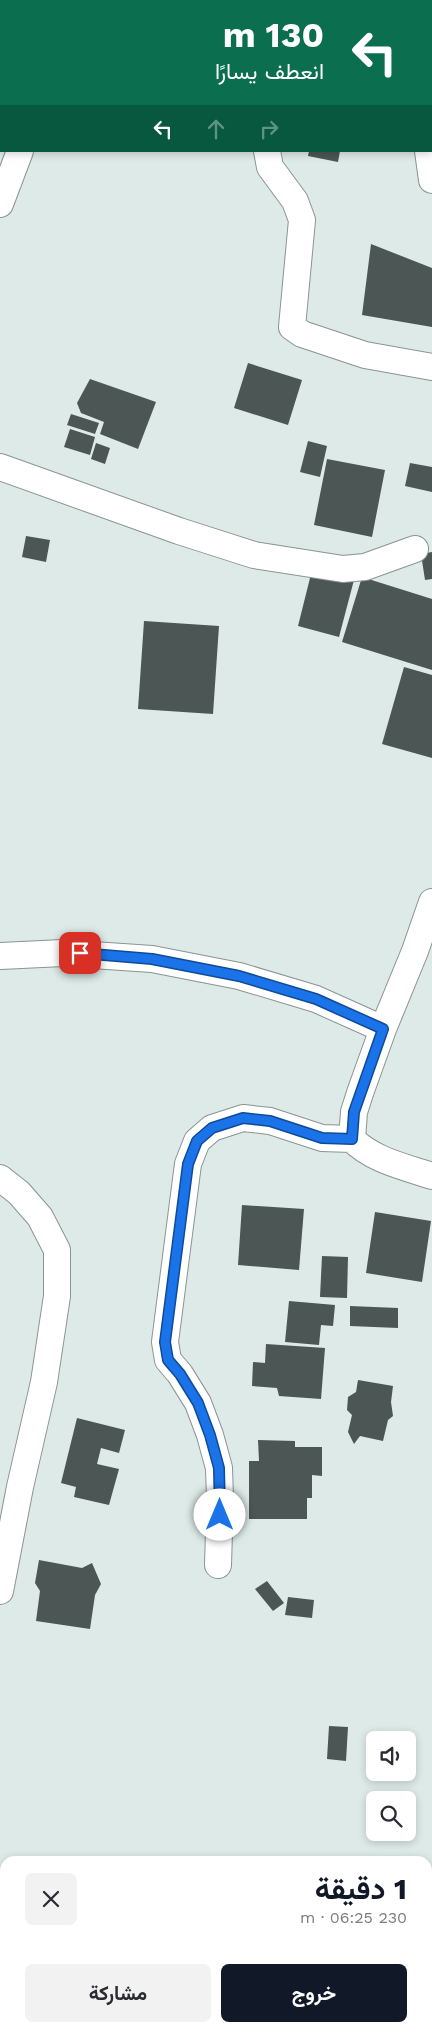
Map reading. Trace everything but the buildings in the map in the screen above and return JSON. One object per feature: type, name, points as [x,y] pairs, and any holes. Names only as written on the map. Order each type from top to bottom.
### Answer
[{"type":"street","points":[[0,204],[20,152]]},
{"type":"street","points":[[267,152],[270,167],[295,201],[302,220],[292,327],[302,334],[364,355],[432,367]]},
{"type":"street","points":[[428,152],[432,180]]},
{"type":"street","points":[[0,467],[179,531],[254,555],[343,569],[365,567],[415,549]]},
{"type":"street","points":[[432,902],[383,1029],[354,1112],[352,1139],[358,1146],[373,1155],[432,1176]]},
{"type":"street","points":[[0,956],[63,952],[161,960],[239,976],[316,999],[383,1029]]},
{"type":"street","points":[[218,1565],[219,1468],[210,1435],[198,1403],[180,1374],[168,1360],[165,1342],[188,1164],[197,1141],[212,1128],[243,1118],[270,1121],[322,1138],[352,1139]]},
{"type":"street","points":[[0,1178],[19,1193],[40,1217],[58,1250],[57,1296],[44,1382],[20,1487],[0,1591]]},
{"type":"route","points":[[80,953],[152,959],[239,976],[316,999],[383,1029],[354,1112],[352,1139],[322,1138],[270,1121],[243,1118],[212,1128],[197,1141],[188,1164],[165,1342],[168,1360],[180,1374],[198,1403],[210,1435],[219,1468],[220,1515]]}]
